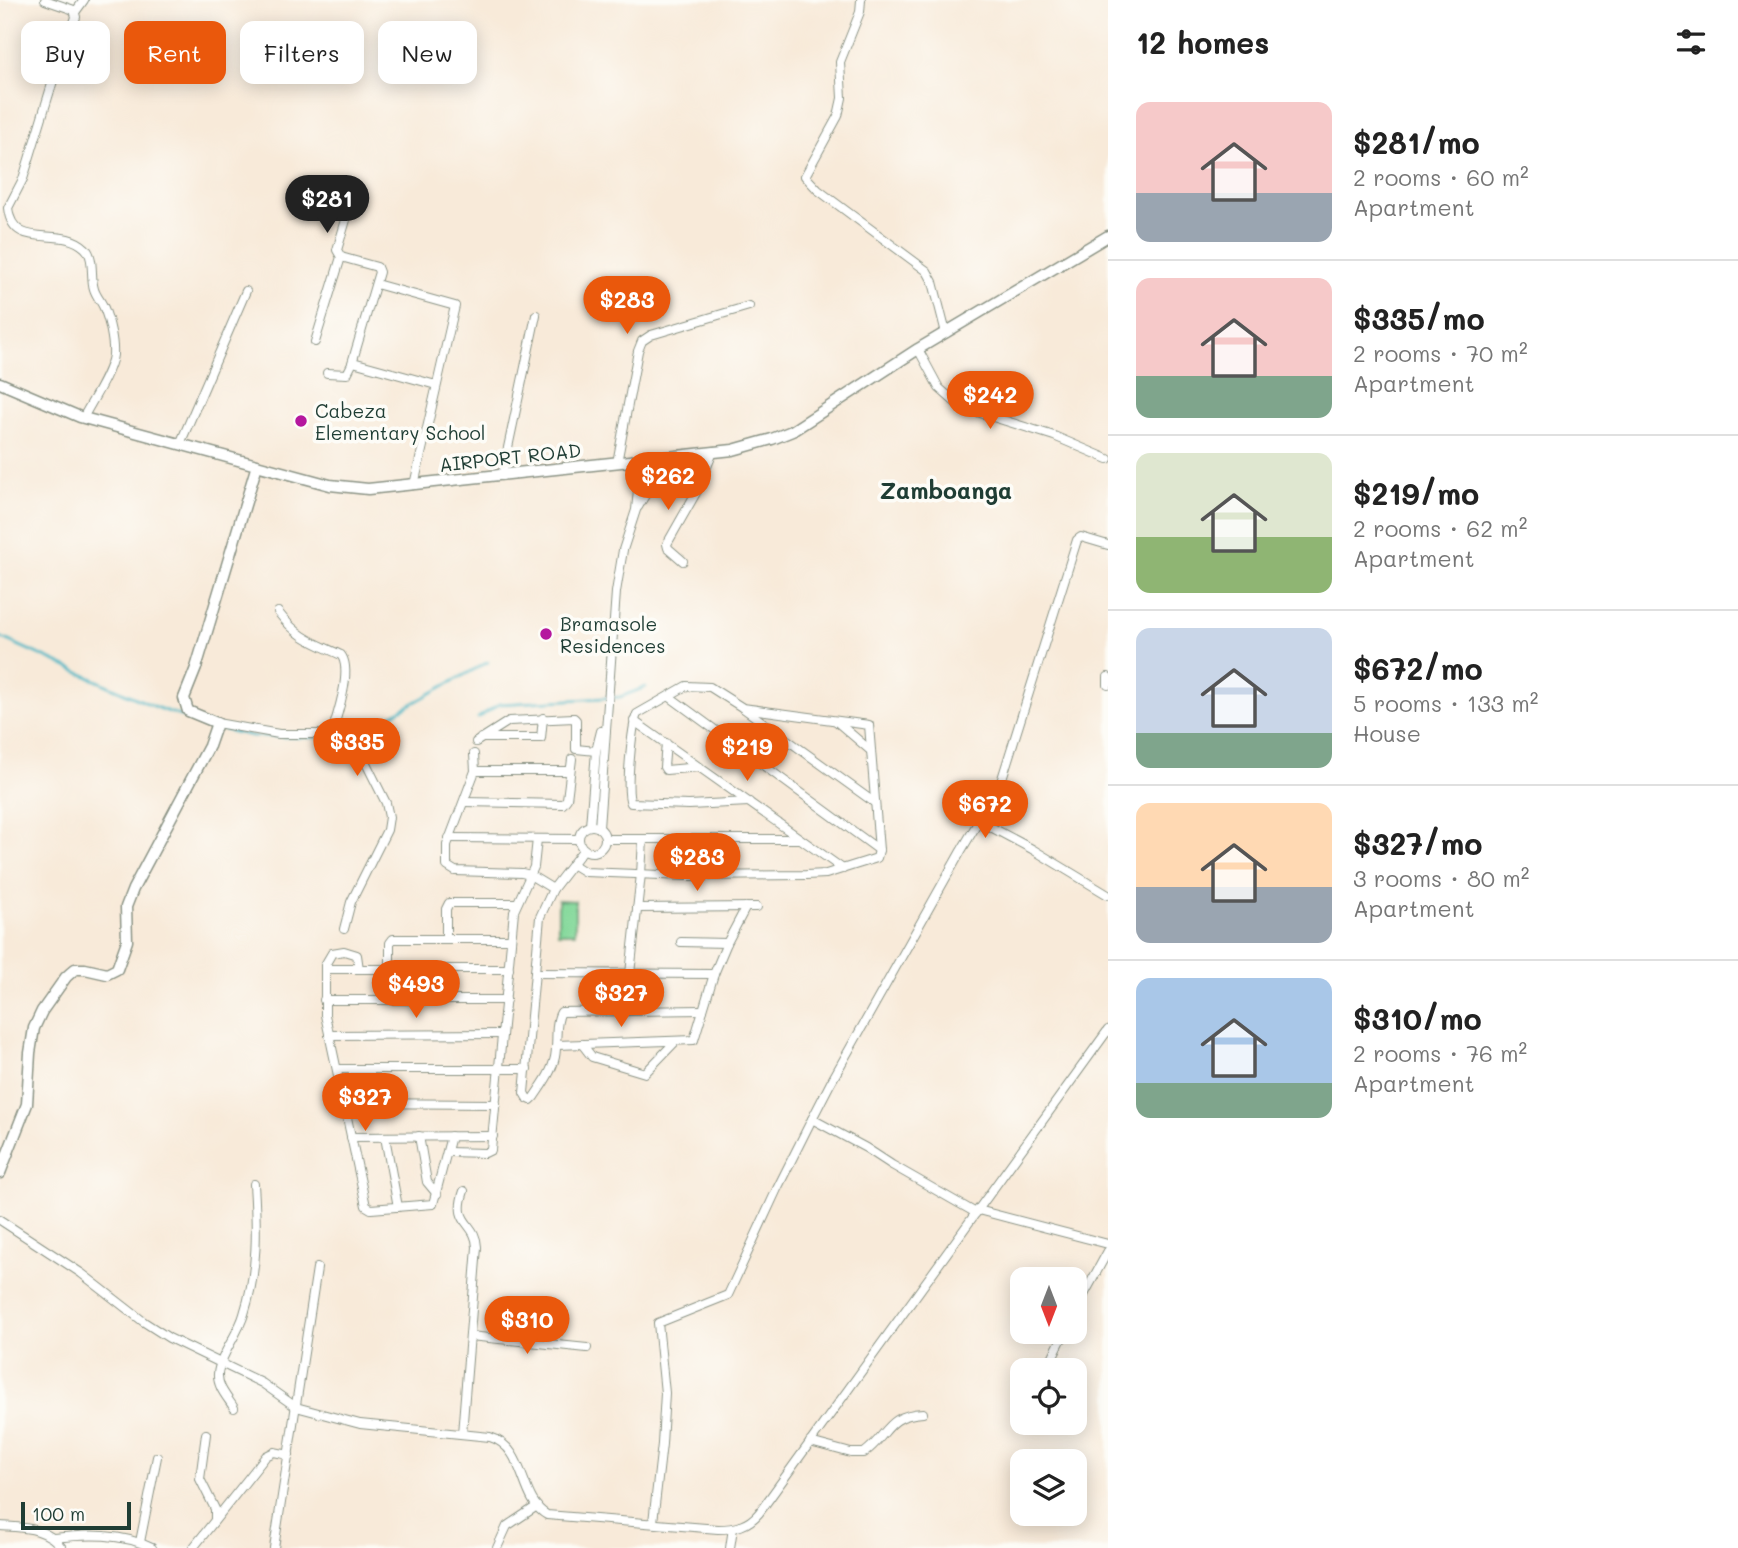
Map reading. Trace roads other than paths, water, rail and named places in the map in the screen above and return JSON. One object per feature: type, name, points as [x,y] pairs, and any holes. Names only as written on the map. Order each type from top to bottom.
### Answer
[{"type":"main road","name":"AIRPORT ROAD","points":[[0,383],[83,418],[330,485],[368,489],[713,452],[752,446],[792,431],[918,349],[1108,236]]},
{"type":"main road","points":[[0,1173],[27,1104],[30,1053],[38,1019],[66,977],[75,970],[85,969],[107,974],[117,969],[127,941],[126,907],[133,889],[209,746],[217,723],[188,711],[184,698],[196,668],[257,465]]},
{"type":"street","points":[[45,0],[76,11]]},
{"type":"street","points":[[83,418],[113,357],[105,311],[93,288],[89,253],[84,246],[64,237],[31,236],[23,233],[12,222],[8,208],[23,179],[51,84],[76,11],[84,0]]},
{"type":"street","points":[[861,0],[860,12],[840,62],[842,98],[838,116],[806,176],[818,190],[928,271],[946,332]]},
{"type":"street","points":[[327,373],[347,374],[379,272],[377,267],[341,257],[337,250],[351,203]]},
{"type":"street","points":[[314,342],[341,257]]},
{"type":"street","points":[[376,284],[455,306],[414,485]]},
{"type":"street","points":[[180,444],[246,291]]},
{"type":"street","points":[[617,463],[638,351],[644,339],[749,306]]},
{"type":"street","points":[[502,475],[536,315]]},
{"type":"street","points":[[918,349],[939,388],[956,403],[1054,436],[1108,459]]},
{"type":"street","points":[[352,363],[436,385]]},
{"type":"street","points":[[683,561],[667,548],[667,544],[696,491],[713,452]]},
{"type":"street","points":[[636,510],[653,482],[661,458]]},
{"type":"street","points":[[596,788],[611,676],[611,645],[617,592],[623,550],[636,510],[642,460]]},
{"type":"street","points":[[987,825],[1000,791],[1077,540],[1081,537],[1108,545]]},
{"type":"street","points":[[278,612],[292,629],[305,639],[345,659],[345,676],[332,733]]},
{"type":"street","points":[[1108,677],[1108,685]]},
{"type":"street","points":[[749,802],[689,805],[631,803],[628,797],[634,721],[640,711],[686,686],[713,688],[875,803]]},
{"type":"street","points":[[670,697],[879,850]]},
{"type":"street","points":[[572,864],[585,872],[806,876],[826,874],[877,858],[879,850],[869,724],[743,708]]},
{"type":"street","points":[[543,718],[541,738],[478,740],[509,720],[543,718],[576,718],[576,749],[596,751]]},
{"type":"street","points":[[835,720],[871,751]]},
{"type":"street","points":[[634,721],[843,869]]},
{"type":"street","points":[[606,722],[600,732],[596,751],[595,827],[605,839],[800,839]]},
{"type":"street","points":[[217,723],[278,734],[345,734],[353,742],[386,803],[390,817],[387,830],[351,902],[344,929]]},
{"type":"street","points":[[666,743],[666,770],[700,767]]},
{"type":"street","points":[[474,754],[475,771],[449,838],[447,861],[450,870],[530,875],[553,889]]},
{"type":"street","points":[[464,802],[563,804],[567,799],[572,759]]},
{"type":"street","points":[[475,771],[570,771]]},
{"type":"street","points":[[653,1522],[665,1393],[658,1324],[728,1295],[796,1148],[977,824],[981,822],[987,825],[1108,895]]},
{"type":"street","points":[[579,839],[584,829],[595,827]]},
{"type":"street","points":[[449,838],[579,839]]},
{"type":"street","points":[[448,1152],[488,1153],[491,1150],[516,903],[535,862],[537,839]]},
{"type":"street","points":[[579,839],[584,849],[590,852],[598,851],[605,839]]},
{"type":"street","points":[[626,1010],[643,840]]},
{"type":"street","points":[[584,849],[553,889],[540,917],[524,1093],[527,1098],[531,1100],[551,1069],[557,1045],[558,1016],[561,1012],[704,1010]]},
{"type":"street","points":[[446,939],[446,909],[449,903],[516,903]]},
{"type":"street","points":[[557,1045],[694,1040],[714,974],[746,907]]},
{"type":"street","points":[[637,908],[757,907]]},
{"type":"street","points":[[390,969],[390,943],[393,939],[511,939]]},
{"type":"street","points":[[681,942],[727,943]]},
{"type":"street","points":[[359,969],[357,955],[341,951],[328,958],[324,1000],[366,1206],[371,1209],[431,1205],[437,1194],[451,1136]]},
{"type":"street","points":[[325,969],[509,969]]},
{"type":"street","points":[[535,973],[714,974]]},
{"type":"street","points":[[324,1000],[506,1000]]},
{"type":"street","points":[[0,1220],[90,1279],[161,1333],[262,1383],[296,1407],[360,1424],[490,1437],[502,1441],[518,1463],[537,1506],[543,1513],[718,1529],[733,1528],[754,1519],[1108,1030]]},
{"type":"street","points":[[329,1035],[502,1034]]},
{"type":"street","points":[[582,1044],[592,1057],[645,1073],[675,1042]]},
{"type":"street","points":[[337,1069],[527,1069]]},
{"type":"street","points":[[343,1103],[496,1104]]},
{"type":"street","points":[[812,1119],[977,1212],[1108,1244]]},
{"type":"street","points":[[419,1136],[427,1182],[437,1194]]},
{"type":"street","points":[[351,1137],[493,1136]]},
{"type":"street","points":[[385,1137],[398,1208]]},
{"type":"street","points":[[234,1408],[220,1386],[218,1375],[244,1317],[254,1277],[254,1184]]},
{"type":"street","points":[[462,1434],[477,1241],[461,1214],[460,1203],[464,1191]]},
{"type":"street","points":[[1087,1289],[1108,1251]]},
{"type":"street","points":[[274,1548],[317,1268]]},
{"type":"street","points":[[470,1336],[587,1348]]},
{"type":"street","points":[[810,1441],[851,1453],[864,1453],[904,1415],[923,1413]]},
{"type":"street","points":[[205,1434],[200,1479],[215,1509],[215,1522]]},
{"type":"street","points":[[193,1548],[266,1456],[274,1452],[289,1455]]},
{"type":"street","points":[[140,1542],[157,1457]]},
{"type":"street","points":[[497,1548],[507,1526],[537,1506]]},
{"type":"street","points":[[0,1527],[30,1529],[54,1538],[105,1536],[140,1542],[152,1548]]},
{"type":"street","points":[[730,1548],[733,1528]]},
{"type":"street","points":[[54,1538],[62,1548]]},
{"type":"waterway","points":[[0,637],[158,708],[203,724]]},
{"type":"waterway","points":[[351,732],[386,718],[488,662]]},
{"type":"waterway","points":[[478,718],[499,704],[620,697],[646,687]]},
{"type":"waterway","points":[[220,729],[252,736],[327,738]]},
{"type":"place","name":"Cabeza Elementary School","points":[[301,421]]},
{"type":"place","name":"Bramasole Residences","points":[[546,634]]},
{"type":"district","name":"Zamboanga","points":[[946,490]]}]
